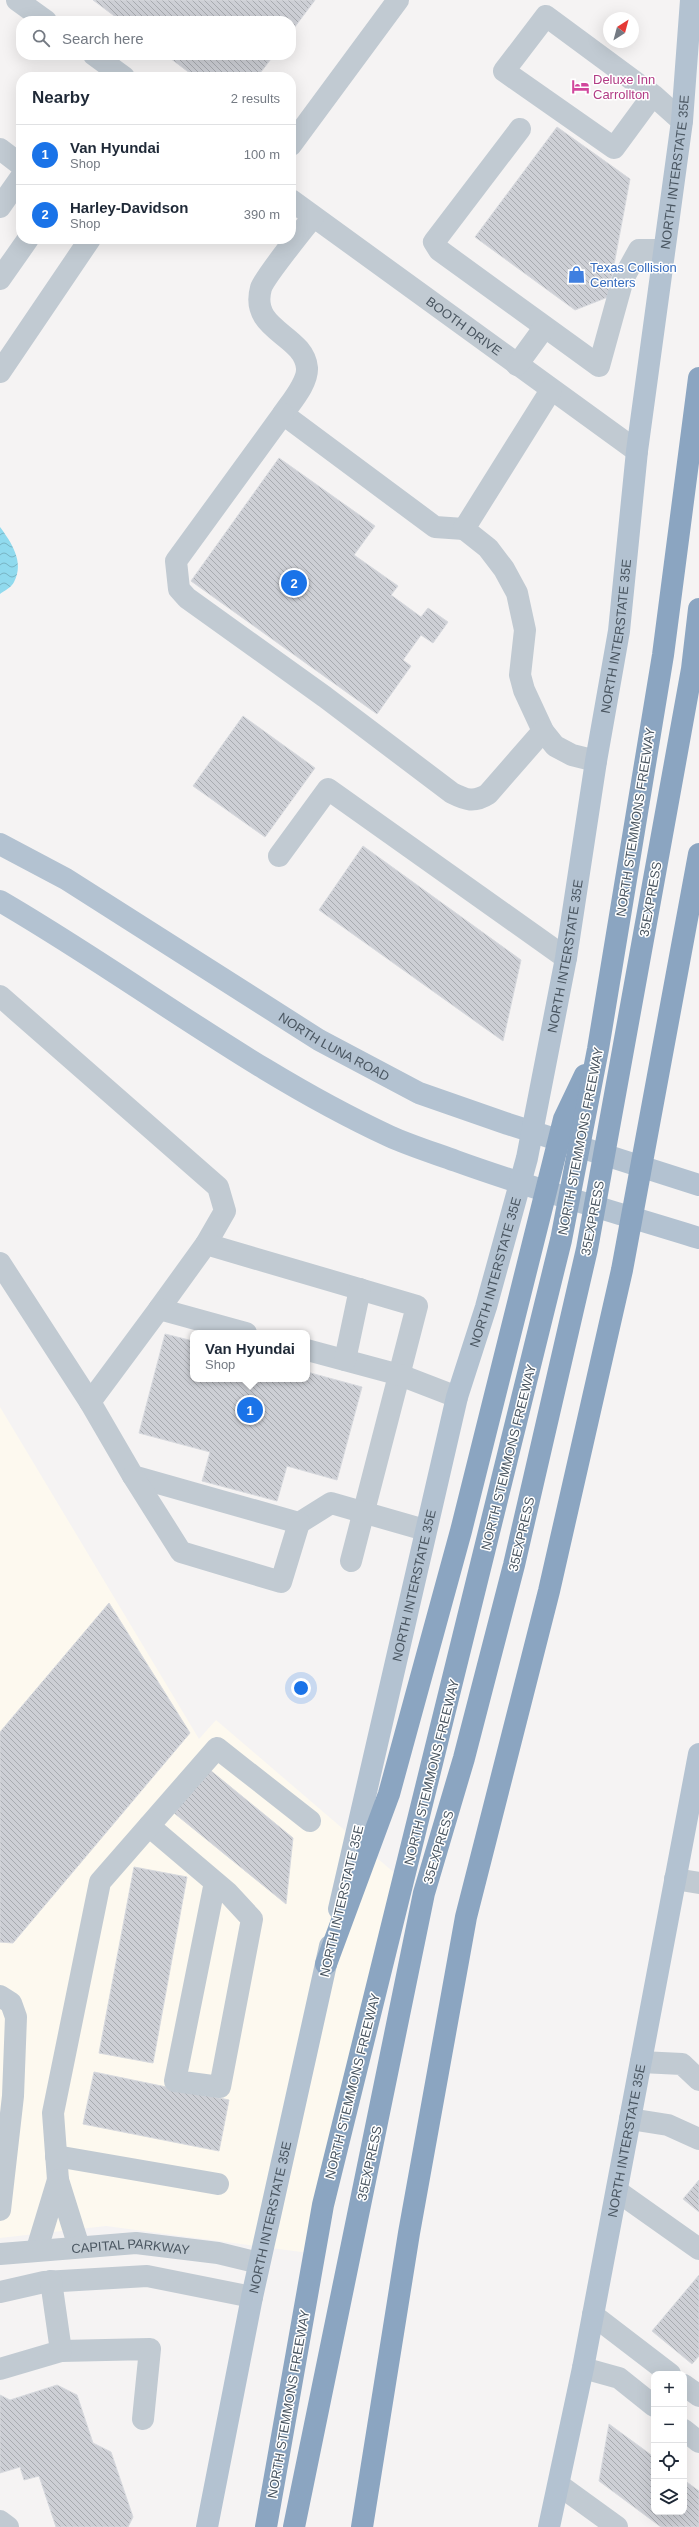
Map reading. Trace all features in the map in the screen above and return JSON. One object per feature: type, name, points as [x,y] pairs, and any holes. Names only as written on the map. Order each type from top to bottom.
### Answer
[{"type":"highway","name":"NORTH STEMMONS FREEWAY","points":[[266,2527],[323,2205],[559,1248],[598,1049],[663,655],[699,378]]},
{"type":"highway","name":"35EXPRESS","points":[[294,2527],[424,1893],[464,1758],[514,1565],[587,1249],[692,669],[699,608]]},
{"type":"highway","points":[[362,2527],[409,2232],[466,1917],[549,1591],[622,1270],[699,854]]},
{"type":"highway","points":[[326,1964],[389,1794],[467,1509],[564,1119],[598,1049]]},
{"type":"main road","name":"NORTH INTERSTATE 35E","points":[[207,2527],[259,2263],[425,1530],[457,1397],[486,1307],[527,1158],[566,958],[596,761],[619,631],[637,451],[682,122],[691,0]]},
{"type":"main road","name":"NORTH LUNA ROAD","points":[[0,844],[66,880],[319,1040],[419,1093],[508,1124],[699,1185]]},
{"type":"main road","points":[[0,901],[56,934],[200,1029],[310,1096],[391,1137],[497,1176],[699,1238]]},
{"type":"main road","name":"NORTH INTERSTATE 35E","points":[[549,2527],[583,2368],[699,1754]]},
{"type":"street","points":[[17,0],[39,16]]},
{"type":"street","points":[[296,139],[398,0]]},
{"type":"street","points":[[653,95],[614,148],[504,71],[546,16],[653,95],[682,122]]},
{"type":"street","points":[[101,60],[117,72]]},
{"type":"street","points":[[520,129],[434,242],[435,246],[544,328],[599,366],[623,279],[639,250],[664,250]]},
{"type":"street","points":[[0,149],[16,161]]},
{"type":"street","points":[[0,207],[16,184]]},
{"type":"street","name":"BOOTH DRIVE","points":[[296,204],[637,451]]},
{"type":"street","points":[[296,239],[313,216]]},
{"type":"street","points":[[0,279],[24,244]]},
{"type":"street","points":[[0,372],[87,244]]},
{"type":"street","points":[[292,244],[261,287],[259,302],[265,320],[304,356],[307,369],[302,385],[283,414],[176,561],[179,589],[187,598],[325,697],[452,793],[467,801],[479,800],[488,794],[543,732]]},
{"type":"street","points":[[517,365],[544,328]]},
{"type":"street","points":[[464,529],[551,390]]},
{"type":"street","points":[[283,414],[435,527],[464,529],[488,548],[504,569],[517,593],[525,630],[520,675],[524,690],[543,732],[561,749],[572,755],[596,761]]},
{"type":"street","points":[[279,856],[328,789],[566,958]]},
{"type":"street","points":[[0,996],[218,1187],[224,1211],[206,1244],[90,1402]]},
{"type":"street","points":[[206,1244],[417,1306],[365,1512],[351,1561]]},
{"type":"street","points":[[0,1263],[90,1402],[133,1476],[181,1552],[281,1582],[299,1524],[331,1503],[425,1530]]},
{"type":"street","points":[[345,1360],[360,1289]]},
{"type":"street","points":[[159,1309],[235,1330]]},
{"type":"street","points":[[310,1351],[400,1375],[457,1397]]},
{"type":"street","points":[[133,1476],[299,1524]]},
{"type":"street","points":[[79,2247],[58,2180],[53,2113],[100,1882],[218,1748],[310,1821]]},
{"type":"street","points":[[149,1826],[215,1882],[252,1919],[220,2087],[175,2081],[215,1882]]},
{"type":"street","points":[[675,1879],[699,1883]]},
{"type":"street","points":[[0,1996],[11,2003],[16,2017],[13,2096],[0,2210]]},
{"type":"street","points":[[641,2062],[682,2064],[699,2080]]},
{"type":"street","points":[[630,2119],[668,2125],[699,2139]]},
{"type":"street","points":[[56,2156],[218,2184]]},
{"type":"street","points":[[37,2250],[58,2180]]},
{"type":"street","points":[[617,2190],[699,2249]]},
{"type":"street","name":"CAPITAL PARKWAY","points":[[0,2254],[136,2243],[218,2253],[259,2263]]},
{"type":"street","name":"CAPITAL PARKWAY","points":[[0,2292],[51,2281],[147,2276],[252,2297]]},
{"type":"street","points":[[51,2281],[61,2351]]},
{"type":"street","points":[[593,2315],[666,2371]]},
{"type":"street","points":[[0,2369],[61,2351],[150,2349],[143,2419]]},
{"type":"street","points":[[583,2368],[620,2378],[651,2404]]},
{"type":"street","points":[[687,2387],[699,2396]]},
{"type":"street","points":[[687,2432],[699,2442]]},
{"type":"street","points":[[559,2485],[617,2527]]},
{"type":"street","points":[[0,2521],[8,2527]]},
{"type":"shaded area","points":[[0,1407],[199,1739],[216,1720],[405,1882],[324,2255],[106,2226],[0,2238]]},
{"type":"water","points":[[0,527],[12,546],[18,567],[17,575],[13,584],[0,594]]},
{"type":"building","points":[[93,0],[315,0],[296,25],[296,16],[114,16]]},
{"type":"building","points":[[173,60],[270,60],[261,72],[188,72]]},
{"type":"building","points":[[557,127],[630,179],[608,297],[575,310],[475,237]]},
{"type":"building","points":[[279,458],[375,526],[354,555],[398,586],[391,595],[421,617],[428,608],[448,622],[433,643],[421,635],[403,660],[411,666],[377,714],[191,581]]},
{"type":"building","points":[[243,716],[315,768],[265,837],[193,786]]},
{"type":"building","points":[[363,846],[521,960],[503,1041],[319,910]]},
{"type":"building","points":[[165,1334],[190,1340],[190,1382],[310,1382],[310,1373],[362,1387],[337,1480],[287,1466],[277,1501],[202,1481],[210,1452],[139,1433]]},
{"type":"building","points":[[109,1603],[190,1733],[13,1943],[0,1942],[0,1732]]},
{"type":"building","points":[[210,1770],[293,1838],[286,1904],[174,1813]]},
{"type":"building","points":[[134,1867],[187,1877],[153,2063],[99,2053]]},
{"type":"building","points":[[94,2072],[229,2100],[219,2151],[83,2124]]},
{"type":"building","points":[[699,2180],[699,2212],[683,2199]]},
{"type":"building","points":[[699,2275],[699,2356],[692,2364],[652,2331]]},
{"type":"building","points":[[57,2385],[77,2395],[93,2443],[111,2452],[133,2517],[128,2527],[56,2527],[39,2476],[24,2480],[20,2467],[0,2473],[0,2395],[10,2400]]},
{"type":"building","points":[[609,2424],[651,2455],[651,2515],[687,2515],[687,2482],[699,2491],[699,2527],[661,2527],[599,2481]]},
{"type":"place","name":"Deluxe Inn Carrollton","points":[[580,86]]},
{"type":"place","name":"Texas Collision Centers","points":[[577,274]]},
{"type":"place","name":"Harley-Davidson","points":[[294,583]]},
{"type":"place","name":"Van Hyundai","points":[[250,1410]]}]
